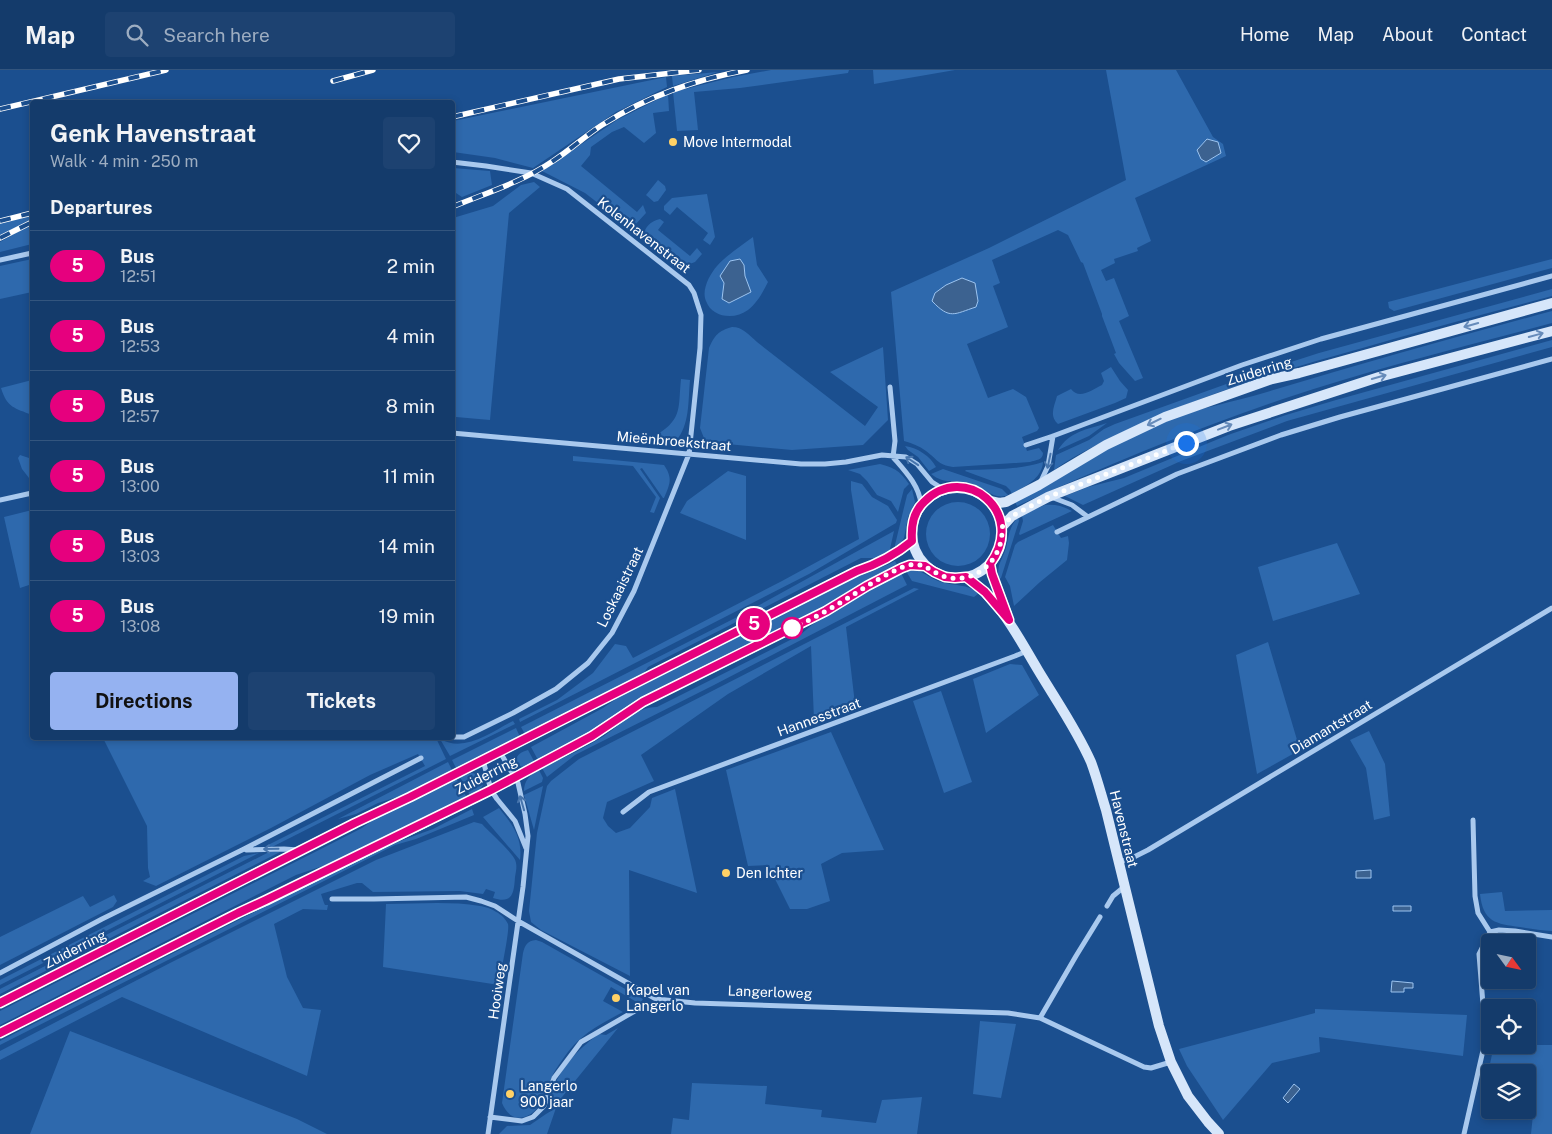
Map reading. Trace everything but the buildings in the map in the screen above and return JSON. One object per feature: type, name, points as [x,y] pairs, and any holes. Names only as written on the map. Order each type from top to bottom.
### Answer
[{"type":"main road","name":"Zuiderring","points":[[990,501],[1006,502],[1106,446],[1165,417],[1272,379],[1300,373],[1552,303]]},
{"type":"main road","points":[[1002,527],[1012,516],[1048,497],[1229,426],[1379,377],[1552,331]]},
{"type":"main road","points":[[958,487],[980,493],[990,501],[999,515],[1002,535],[1000,546],[990,564],[976,574],[955,578],[945,577],[925,566],[918,558],[912,541],[914,516],[921,504],[934,493],[943,489],[958,487]]},
{"type":"main road","name":"Zuiderring","points":[[0,1003],[857,571],[879,563],[903,549],[912,541]]},
{"type":"main road","name":"Havenstraat","points":[[990,564],[1009,620],[1076,733],[1098,781],[1159,1026],[1171,1062]]},
{"type":"main road","name":"Zuiderring","points":[[0,1033],[238,913],[491,790],[592,736],[643,702],[826,611],[867,586],[902,568],[910,565],[925,566]]},
{"type":"main road","name":"Havenstraat","points":[[966,577],[985,592],[1009,620]]},
{"type":"main road","points":[[1171,1062],[1188,1096],[1220,1134]]},
{"type":"street","name":"Kolenhavenstraat","points":[[455,162],[531,173],[567,189],[689,285],[694,293],[701,315],[700,348],[689,454]]},
{"type":"street","points":[[0,260],[30,252]]},
{"type":"street","name":"Zuiderring","points":[[1026,445],[1242,365],[1321,339],[1552,276]]},
{"type":"street","points":[[1057,532],[1177,474],[1281,435],[1552,359]]},
{"type":"street","points":[[890,387],[895,441],[893,457],[920,493],[921,504]]},
{"type":"street","name":"Mieënbroekstraat","points":[[455,433],[801,464],[839,463],[882,455],[906,457],[917,464],[932,482],[943,489]]},
{"type":"street","points":[[1039,485],[1048,466],[1053,436]]},
{"type":"street","name":"Loskaaistraat","points":[[455,736],[464,737],[513,713],[556,689],[588,663],[612,633],[634,591],[689,454]]},
{"type":"street","points":[[0,500],[30,493]]},
{"type":"street","points":[[1048,497],[1072,505],[1088,517]]},
{"type":"street","name":"Diamantstraat","points":[[1119,862],[1148,850],[1552,608]]},
{"type":"street","name":"Hannesstraat","points":[[624,812],[649,792],[1027,651]]},
{"type":"street","name":"Hooiweg","points":[[488,1134],[528,836],[526,814],[515,777],[500,752]]},
{"type":"street","name":"Zuiderring","points":[[0,973],[102,919],[421,758]]},
{"type":"street","name":"Hooiweg","points":[[483,760],[491,790],[515,821],[527,851]]},
{"type":"street","points":[[1473,820],[1475,896],[1478,913],[1490,932]]},
{"type":"street","points":[[242,850],[301,850]]},
{"type":"street","points":[[1107,906],[1113,896],[1124,886]]},
{"type":"street","name":"Langerloweg","points":[[332,898],[466,897],[496,906],[518,921],[656,999],[695,1003],[1008,1013],[1040,1018],[1144,1067],[1151,1068],[1171,1062]]},
{"type":"street","points":[[1040,1018],[1100,918]]},
{"type":"street","points":[[1490,932],[1499,930],[1515,931],[1552,937]]},
{"type":"street","points":[[1464,1134],[1484,1046],[1485,1030],[1479,954],[1490,932]]},
{"type":"street","points":[[490,1117],[522,1121],[533,1117],[544,1106],[554,1078],[581,1042],[640,1008]]},
{"type":"shaded area","points":[[771,70],[849,70],[848,73],[740,88],[694,92],[698,130],[677,131],[673,92]]},
{"type":"shaded area","points":[[873,70],[955,70],[874,84]]},
{"type":"shaded area","points":[[1106,70],[1176,70],[1213,137],[1223,144],[1226,156],[1135,198],[1151,241],[1137,248],[1138,251],[1114,259],[1115,263],[1101,270],[1106,281],[1114,278],[1129,316],[1119,321],[1143,378],[1135,381],[1119,363],[1114,354],[1116,353],[1083,263],[1068,235],[1058,230],[992,260],[1000,283],[993,286],[1008,327],[967,344],[988,398],[1013,389],[1026,397],[1039,428],[1037,431],[1022,437],[1027,451],[1039,448],[1043,455],[1039,459],[1030,462],[953,467],[944,465],[921,448],[904,441],[891,292],[989,248],[1126,180]]},
{"type":"shaded area","points":[[718,72],[673,86],[672,76]]},
{"type":"shaded area","points":[[666,77],[667,87],[616,112],[533,168],[495,158],[455,152],[455,121]]},
{"type":"shaded area","points":[[668,94],[669,111],[653,113],[656,133],[644,143],[624,127],[612,132],[591,147],[590,155],[581,166],[637,212],[643,205],[646,213],[634,226],[629,227],[585,193],[542,171],[617,120]]},
{"type":"shaded area","points":[[1207,139],[1218,142],[1221,153],[1206,162],[1201,159],[1197,150]]},
{"type":"shaded area","points":[[455,168],[490,171],[492,185],[462,197],[455,192]]},
{"type":"shaded area","points":[[658,180],[665,186],[666,190],[658,201],[654,202],[646,195]]},
{"type":"shaded area","points":[[534,182],[540,187],[509,213],[490,420],[455,418],[455,217],[493,206],[521,185]]},
{"type":"shaded area","points":[[707,194],[715,237],[710,245],[703,240],[708,233],[677,207],[670,215],[664,210],[664,206],[672,198]]},
{"type":"shaded area","points":[[30,216],[30,221],[0,236],[0,223]]},
{"type":"shaded area","points":[[660,219],[664,222],[658,230],[690,256],[697,248],[702,254],[695,262],[679,268],[643,238],[648,226],[653,221]]},
{"type":"shaded area","points":[[30,226],[30,244],[0,252],[0,242]]},
{"type":"shaded area","points":[[753,237],[757,265],[768,282],[757,301],[748,310],[731,316],[718,314],[709,307],[706,301],[707,282],[714,269],[721,262]]},
{"type":"shaded area","points":[[30,259],[30,292],[0,299],[0,266]]},
{"type":"shaded area","points":[[740,259],[744,265],[745,276],[751,292],[729,303],[722,299],[724,283],[720,276],[730,261]]},
{"type":"shaded area","points":[[1552,259],[1552,268],[1394,311],[1389,308],[1388,302]]},
{"type":"shaded area","points":[[962,278],[975,283],[978,301],[976,307],[953,314],[943,311],[932,301],[935,293],[946,285]]},
{"type":"shaded area","points":[[1552,289],[1552,296],[1330,357],[1273,374],[1189,403],[1103,442],[1054,470],[1056,455],[1089,440],[1104,429],[1115,424],[1319,353]]},
{"type":"shaded area","points":[[1552,311],[1552,323],[1383,368],[1283,399],[1149,449],[1017,506],[1015,502],[1110,448],[1181,415],[1255,396],[1374,360]]},
{"type":"shaded area","points":[[732,327],[746,332],[865,426],[878,407],[830,372],[883,347],[888,420],[863,445],[792,450],[708,443],[700,428],[709,348],[718,334]]},
{"type":"shaded area","points":[[1552,340],[1552,347],[1287,421],[1181,461],[1083,505],[1065,496],[1088,487],[1124,478],[1228,435],[1286,415]]},
{"type":"shaded area","points":[[1111,367],[1128,390],[1126,398],[1058,424],[1053,415],[1057,396],[1071,389],[1078,394],[1082,394],[1102,385],[1104,381],[1101,373]]},
{"type":"shaded area","points":[[681,379],[690,380],[688,412],[684,427],[676,441],[657,439],[658,434],[672,423],[678,411]]},
{"type":"shaded area","points":[[30,381],[30,414],[12,406],[6,400],[1,388]]},
{"type":"shaded area","points":[[1107,423],[1089,436],[1058,450],[1073,435]]},
{"type":"shaded area","points":[[905,446],[923,453],[936,467],[929,471],[918,457]]},
{"type":"shaded area","points":[[20,455],[30,458],[30,478],[22,469],[18,458]]},
{"type":"shaded area","points":[[573,456],[664,465],[670,477],[668,489],[663,498],[642,468],[640,469],[660,498],[654,513],[650,512],[656,497],[633,466],[573,461]]},
{"type":"shaded area","points":[[1043,462],[1040,473],[1027,485],[1012,494],[1006,486],[965,471],[1015,468]]},
{"type":"shaded area","points":[[880,464],[897,471],[909,484],[904,489],[898,512],[891,501],[877,495],[860,474],[848,470]]},
{"type":"shaded area","points":[[943,469],[1002,489],[1008,495],[993,495],[969,483],[945,481],[931,474]]},
{"type":"shaded area","points":[[728,471],[746,476],[746,540],[680,513],[687,501]]},
{"type":"shaded area","points":[[851,481],[862,484],[872,497],[888,506],[897,520],[896,523],[809,574],[520,722],[519,719],[557,700],[593,673],[615,644],[626,646],[633,658],[859,539]]},
{"type":"shaded area","points":[[912,489],[915,502],[908,517],[904,538],[899,546],[895,548],[907,495]]},
{"type":"shaded area","points":[[958,502],[970,504],[981,511],[988,522],[990,534],[988,546],[981,557],[970,564],[958,566],[946,564],[935,557],[928,546],[926,534],[928,522],[935,511],[946,504]]},
{"type":"shaded area","points":[[1045,505],[1059,506],[1072,511],[1020,535],[1023,521],[1022,516]]},
{"type":"shaded area","points":[[30,510],[30,585],[20,588],[4,517]]},
{"type":"shaded area","points":[[1018,517],[1019,521],[1001,578],[999,579],[999,566],[1011,528]]},
{"type":"shaded area","points":[[1053,525],[1061,538],[1068,536],[1067,560],[1014,606],[1010,586],[1005,577],[1015,545]]},
{"type":"shaded area","points":[[894,531],[890,552],[879,558],[861,558],[648,667],[641,677],[526,736],[521,727],[743,614]]},
{"type":"shaded area","points":[[1337,543],[1360,594],[1273,621],[1258,567]]},
{"type":"shaded area","points":[[895,561],[897,565],[842,598],[538,760],[531,747],[616,699],[844,582]]},
{"type":"shaded area","points":[[915,570],[941,582],[965,587],[979,593],[974,597],[912,581],[906,571]]},
{"type":"shaded area","points":[[901,573],[907,585],[575,755],[547,777],[542,768],[597,740],[635,713],[657,707],[800,635],[819,619]]},
{"type":"shaded area","points":[[914,588],[919,589],[846,627],[855,704],[814,720],[811,646],[728,694],[641,755],[654,781],[607,802],[603,818],[616,833],[630,828],[650,807],[652,798],[675,789],[697,893],[629,870],[630,976],[541,930],[531,922],[529,911],[537,833],[547,786],[551,781],[579,759]]},
{"type":"shaded area","points":[[1268,642],[1300,750],[1257,774],[1236,655]]},
{"type":"shaded area","points":[[1010,664],[1022,665],[1039,695],[986,733],[973,679]]},
{"type":"shaded area","points":[[941,691],[972,782],[944,793],[913,701]]},
{"type":"shaded area","points":[[513,721],[515,724],[450,756],[441,740],[459,744],[487,735]]},
{"type":"shaded area","points":[[516,728],[520,737],[457,770],[452,760]]},
{"type":"shaded area","points":[[1369,731],[1385,764],[1390,816],[1374,820],[1366,768],[1350,740]]},
{"type":"shaded area","points":[[831,732],[884,850],[842,853],[821,864],[830,901],[807,909],[790,909],[768,865],[748,866],[726,770]]},
{"type":"shaded area","points":[[104,740],[437,740],[446,759],[272,847],[266,846],[425,766],[418,754],[370,775],[156,886],[143,881],[150,877],[147,826]]},
{"type":"shaded area","points":[[528,750],[535,763],[525,767],[520,766],[516,762],[518,755]]},
{"type":"shaded area","points":[[448,762],[453,772],[410,793],[338,819]]},
{"type":"shaded area","points":[[539,770],[543,778],[542,782],[524,791],[528,778]]},
{"type":"shaded area","points":[[471,773],[479,776],[483,785],[478,792],[470,795],[460,777]]},
{"type":"shaded area","points":[[456,778],[466,796],[369,846],[329,864],[296,875],[0,1025],[0,1011],[321,849],[362,828],[376,818]]},
{"type":"shaded area","points":[[543,786],[534,830],[524,795]]},
{"type":"shaded area","points":[[499,808],[516,832],[520,845],[520,860],[483,817]]},
{"type":"shaded area","points":[[472,809],[474,815],[416,839],[395,845],[0,1045],[0,1041],[369,854],[433,829]]},
{"type":"shaded area","points":[[474,822],[482,824],[512,854],[515,860],[514,888],[513,893],[508,898],[499,900],[493,898],[495,892],[486,889],[483,894],[460,891],[373,892],[362,883],[357,883],[321,894],[325,905],[328,905],[327,910],[303,909],[274,924],[287,977],[303,1008],[321,1010],[307,1076],[122,997],[0,1060],[0,1051],[170,963],[376,860]]},
{"type":"shaded area","points":[[269,852],[280,852],[0,994],[0,989]]},
{"type":"shaded area","points":[[259,853],[0,985],[0,980],[244,856]]},
{"type":"shaded area","points":[[1371,870],[1371,878],[1356,878],[1356,871]]},
{"type":"shaded area","points":[[1502,892],[1505,911],[1552,910],[1552,931],[1504,925],[1492,920],[1484,911],[1480,894]]},
{"type":"shaded area","points":[[114,895],[117,901],[113,907],[0,965],[0,937],[83,896],[90,907]]},
{"type":"shaded area","points":[[386,904],[468,904],[488,908],[500,914],[506,920],[508,928],[499,985],[383,967]]},
{"type":"shaded area","points":[[1393,906],[1411,906],[1411,911],[1393,911]]},
{"type":"shaded area","points":[[536,940],[643,999],[640,1004],[611,987],[603,1001],[623,1012],[584,1035],[571,1048],[555,1070],[537,1108],[529,1115],[520,1118],[509,1114],[502,1103],[523,953],[530,941]]},
{"type":"shaded area","points":[[1392,981],[1413,983],[1413,988],[1404,988],[1404,992],[1391,992]]},
{"type":"shaded area","points":[[1315,1009],[1467,1015],[1463,1056],[1319,1037],[1320,1052],[1272,1063],[1223,1120],[1187,1066],[1179,1049],[1315,1013]]},
{"type":"shaded area","points":[[980,1021],[1016,1024],[1001,1098],[973,1094]]},
{"type":"shaded area","points":[[618,1028],[558,1102],[551,1095],[554,1086],[570,1060],[599,1034],[606,1035]]},
{"type":"shaded area","points":[[70,1031],[297,1119],[327,1134],[30,1134]]},
{"type":"shaded area","points":[[1536,1045],[1552,1045],[1552,1134],[1531,1134],[1533,1119],[1536,1119],[1536,1064],[1490,1064],[1492,1054],[1536,1054]]},
{"type":"shaded area","points":[[692,1083],[767,1086],[765,1104],[822,1110],[821,1117],[876,1123],[882,1100],[922,1097],[917,1134],[671,1134],[673,1118],[689,1120]]},
{"type":"shaded area","points":[[1294,1084],[1300,1089],[1288,1103],[1283,1098]]},
{"type":"shaded area","points":[[556,1108],[547,1134],[499,1134],[507,1126],[530,1125]]},
{"type":"railway","points":[[38,100],[166,70]]},
{"type":"railway","points":[[333,81],[373,70]]},
{"type":"railway","points":[[455,116],[619,79],[699,70]]},
{"type":"railway","points":[[455,206],[529,175],[559,157],[602,125],[654,97],[690,84],[747,70]]},
{"type":"railway","points":[[0,109],[30,102]]},
{"type":"railway","points":[[0,221],[30,214]]},
{"type":"railway","points":[[0,238],[30,223]]},
{"type":"bus line","name":"5","points":[[0,1003],[857,571],[879,563],[903,549],[912,541],[911,534],[914,516],[921,504],[934,493],[943,489],[958,487],[969,489],[980,493],[990,501],[999,515],[1002,527],[1000,546],[990,564],[1009,620],[985,592],[966,577],[945,577],[925,566],[910,565],[902,568],[867,586],[826,611],[643,702],[592,736],[491,790],[238,913],[0,1033]]},
{"type":"place","name":"Move Intermodal","points":[[673,142]]},
{"type":"place","name":"Den Ichter","points":[[726,873]]},
{"type":"place","name":"Kapel van Langerlo","points":[[616,998]]},
{"type":"place","name":"Langerlo 900 jaar","points":[[510,1094]]},
{"type":"route","points":[[792,628],[826,611],[867,586],[910,565],[925,566],[945,577],[966,577],[976,574],[990,564],[996,555],[1000,546],[1002,527],[1012,516],[1048,497],[1186,443]]}]
